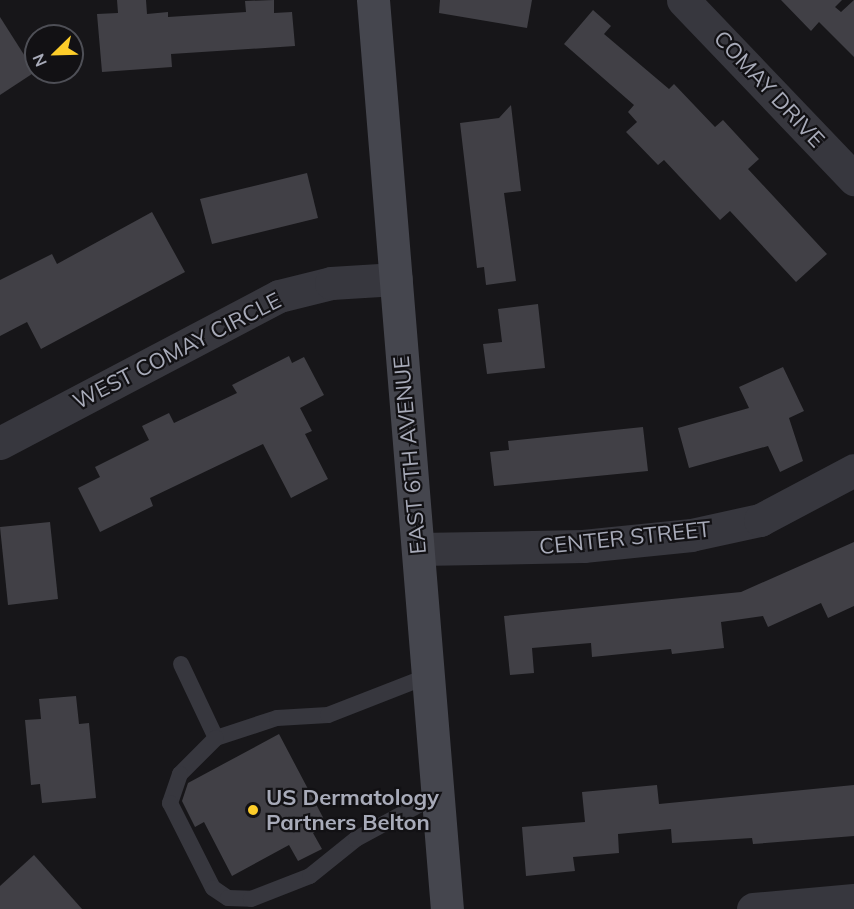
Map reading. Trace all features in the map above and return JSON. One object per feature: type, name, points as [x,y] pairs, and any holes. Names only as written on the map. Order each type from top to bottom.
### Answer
[{"type":"main road","name":"EAST 6TH AVENUE","points":[[373,0],[447,909]]},
{"type":"street","name":"COMAY DRIVE","points":[[683,0],[854,179]]},
{"type":"street","name":"WEST COMAY CIRCLE","points":[[0,442],[279,296],[331,283],[396,279]]},
{"type":"street","name":"CENTER STREET","points":[[418,549],[583,546],[692,535],[760,520],[854,470]]},
{"type":"street","points":[[753,909],[854,900]]},
{"type":"lane","points":[[181,664],[216,738]]},
{"type":"lane","points":[[428,676],[328,715],[277,718],[216,738],[180,774],[170,803],[213,888],[228,898],[251,900],[310,876],[356,839],[438,795]]},
{"type":"building","points":[[117,0],[146,0],[147,14],[168,12],[168,17],[246,12],[245,1],[274,0],[274,13],[292,12],[295,46],[171,54],[172,67],[102,72],[97,14],[118,13]]},
{"type":"building","points":[[440,0],[532,0],[527,28],[439,13]]},
{"type":"building","points":[[781,0],[842,0],[835,7],[841,12],[854,0],[854,57],[819,22],[811,31]]},
{"type":"building","points":[[593,10],[611,26],[604,34],[669,89],[674,84],[715,127],[723,120],[759,159],[748,169],[827,254],[796,282],[730,211],[720,220],[664,160],[658,165],[626,132],[637,122],[628,112],[634,105],[564,44]]},
{"type":"building","points":[[0,17],[24,55],[24,79],[0,95]]},
{"type":"building","points":[[511,105],[521,191],[504,193],[516,281],[486,285],[484,267],[477,268],[460,123],[499,118]]},
{"type":"building","points":[[307,173],[318,218],[212,244],[200,199]]},
{"type":"building","points":[[152,212],[185,272],[41,349],[27,322],[0,336],[0,280],[52,254],[57,264]]},
{"type":"building","points":[[538,304],[545,368],[487,374],[483,344],[502,342],[498,309]]},
{"type":"building","points":[[289,356],[292,363],[304,357],[324,395],[300,408],[312,431],[305,434],[328,479],[291,498],[263,444],[150,498],[153,506],[100,532],[78,488],[100,477],[95,467],[149,440],[142,426],[169,413],[174,423],[237,393],[232,385]]},
{"type":"building","points":[[783,367],[804,411],[789,418],[803,461],[780,472],[768,446],[689,468],[678,428],[749,408],[739,387]]},
{"type":"building","points":[[643,427],[648,471],[494,486],[490,452],[509,450],[508,441]]},
{"type":"building","points":[[50,522],[58,599],[8,605],[0,527]]},
{"type":"building","points":[[854,542],[854,606],[828,618],[821,603],[768,627],[763,616],[721,622],[724,648],[672,654],[671,649],[592,657],[591,643],[532,648],[534,673],[510,675],[504,616],[741,592]]},
{"type":"building","points":[[76,696],[79,724],[89,723],[96,798],[42,803],[40,784],[31,785],[25,720],[41,719],[39,699]]},
{"type":"building","name":"US Dermatology Partners Belton","points":[[279,734],[327,825],[313,833],[322,849],[298,861],[289,845],[232,876],[204,822],[195,827],[182,801],[188,783]]},
{"type":"building","points":[[657,785],[659,804],[854,785],[854,836],[753,844],[752,838],[672,843],[671,829],[618,834],[619,853],[573,857],[575,871],[526,876],[522,827],[585,822],[582,792]]},
{"type":"building","points":[[34,855],[82,909],[0,909],[0,886]]},
{"type":"place","name":"US Dermatology Partners Belton","points":[[253,810]]}]
